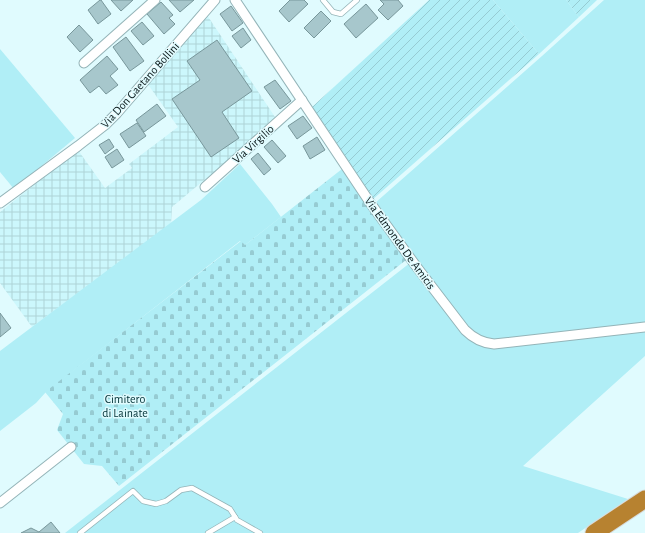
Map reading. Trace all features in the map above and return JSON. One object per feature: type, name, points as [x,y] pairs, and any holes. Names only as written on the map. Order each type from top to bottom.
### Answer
[{"type":"highway","points":[[594,533],[645,499]]},
{"type":"street","points":[[84,63],[155,0]]},
{"type":"street","name":"Via Don Gaetano Bollini","points":[[0,203],[105,125],[214,0]]},
{"type":"street","name":"Via Edmondo De Amicis","points":[[235,0],[371,204],[465,330],[472,336],[487,344],[494,344],[645,327]]},
{"type":"street","name":"Via Virgilio","points":[[205,187],[302,100]]},
{"type":"street","points":[[0,503],[71,447]]},
{"type":"lane","points":[[323,0],[333,12],[341,14],[357,0]]},
{"type":"lane","points":[[80,533],[133,491],[143,501],[156,504],[166,501],[181,490],[192,488],[230,509],[237,520],[260,533]]},
{"type":"lane","points":[[208,533],[235,517]]},
{"type":"shaded area","points":[[207,15],[275,117],[233,156],[172,207],[171,224],[32,327],[0,283],[0,212],[78,150],[105,188],[132,168],[129,164],[178,127],[147,83]]},
{"type":"green space","points":[[429,0],[493,0],[539,54],[372,200],[311,108]]},
{"type":"green space","points":[[493,0],[566,0],[579,17],[539,54]]},
{"type":"green space","points":[[566,0],[597,0],[579,17]]},
{"type":"green space","points":[[604,0],[645,0],[645,356],[523,466],[628,499],[578,533],[65,533],[415,259],[375,203]]},
{"type":"green space","points":[[0,49],[75,138],[14,189],[0,172]]},
{"type":"green space","points":[[240,164],[281,217],[245,245],[240,241],[46,392],[36,403],[0,431],[0,351],[201,200]]},
{"type":"green space","name":"Cimitero di Lainate","points":[[342,169],[406,260],[119,486],[102,466],[84,464],[57,430],[63,414],[45,392],[241,241],[245,245]]},
{"type":"building","points":[[100,0],[111,14],[98,24],[88,10]]},
{"type":"building","points":[[111,0],[133,0],[121,11]]},
{"type":"building","points":[[169,0],[194,0],[180,12]]},
{"type":"building","points":[[290,0],[304,0],[308,4],[289,22],[279,11]]},
{"type":"building","points":[[380,0],[398,0],[403,6],[388,20],[378,10],[384,4]]},
{"type":"building","points":[[161,2],[173,15],[169,18],[175,24],[164,34],[147,14]]},
{"type":"building","points":[[366,4],[378,18],[356,38],[344,24]]},
{"type":"building","points":[[231,6],[243,23],[232,31],[220,14]]},
{"type":"building","points":[[321,11],[331,21],[314,38],[304,28]]},
{"type":"building","points":[[142,22],[154,36],[143,45],[131,31]]},
{"type":"building","points":[[79,25],[93,40],[80,52],[67,37]]},
{"type":"building","points":[[243,28],[251,40],[241,48],[232,36]]},
{"type":"building","points":[[126,37],[144,61],[130,71],[113,47]]},
{"type":"building","points":[[217,40],[252,91],[222,112],[239,138],[211,157],[172,99],[200,80],[187,61]]},
{"type":"building","points":[[107,56],[118,69],[110,76],[118,85],[106,94],[99,86],[90,93],[80,80]]},
{"type":"building","points":[[275,80],[291,101],[280,109],[264,87]]},
{"type":"building","points":[[157,104],[166,116],[144,132],[136,120]]},
{"type":"building","points":[[303,116],[312,128],[297,139],[288,126]]},
{"type":"building","points":[[137,123],[146,136],[129,148],[120,134]]},
{"type":"building","points":[[317,137],[325,150],[310,159],[303,146]]},
{"type":"building","points":[[109,139],[114,147],[105,154],[99,145]]},
{"type":"building","points":[[272,140],[286,156],[278,163],[264,147]]},
{"type":"building","points":[[117,149],[124,160],[112,168],[105,157]]},
{"type":"building","points":[[258,153],[271,169],[264,175],[251,159]]},
{"type":"building","points":[[0,313],[11,328],[0,337]]},
{"type":"building","points":[[51,522],[60,533],[21,533],[31,528],[39,532]]}]
